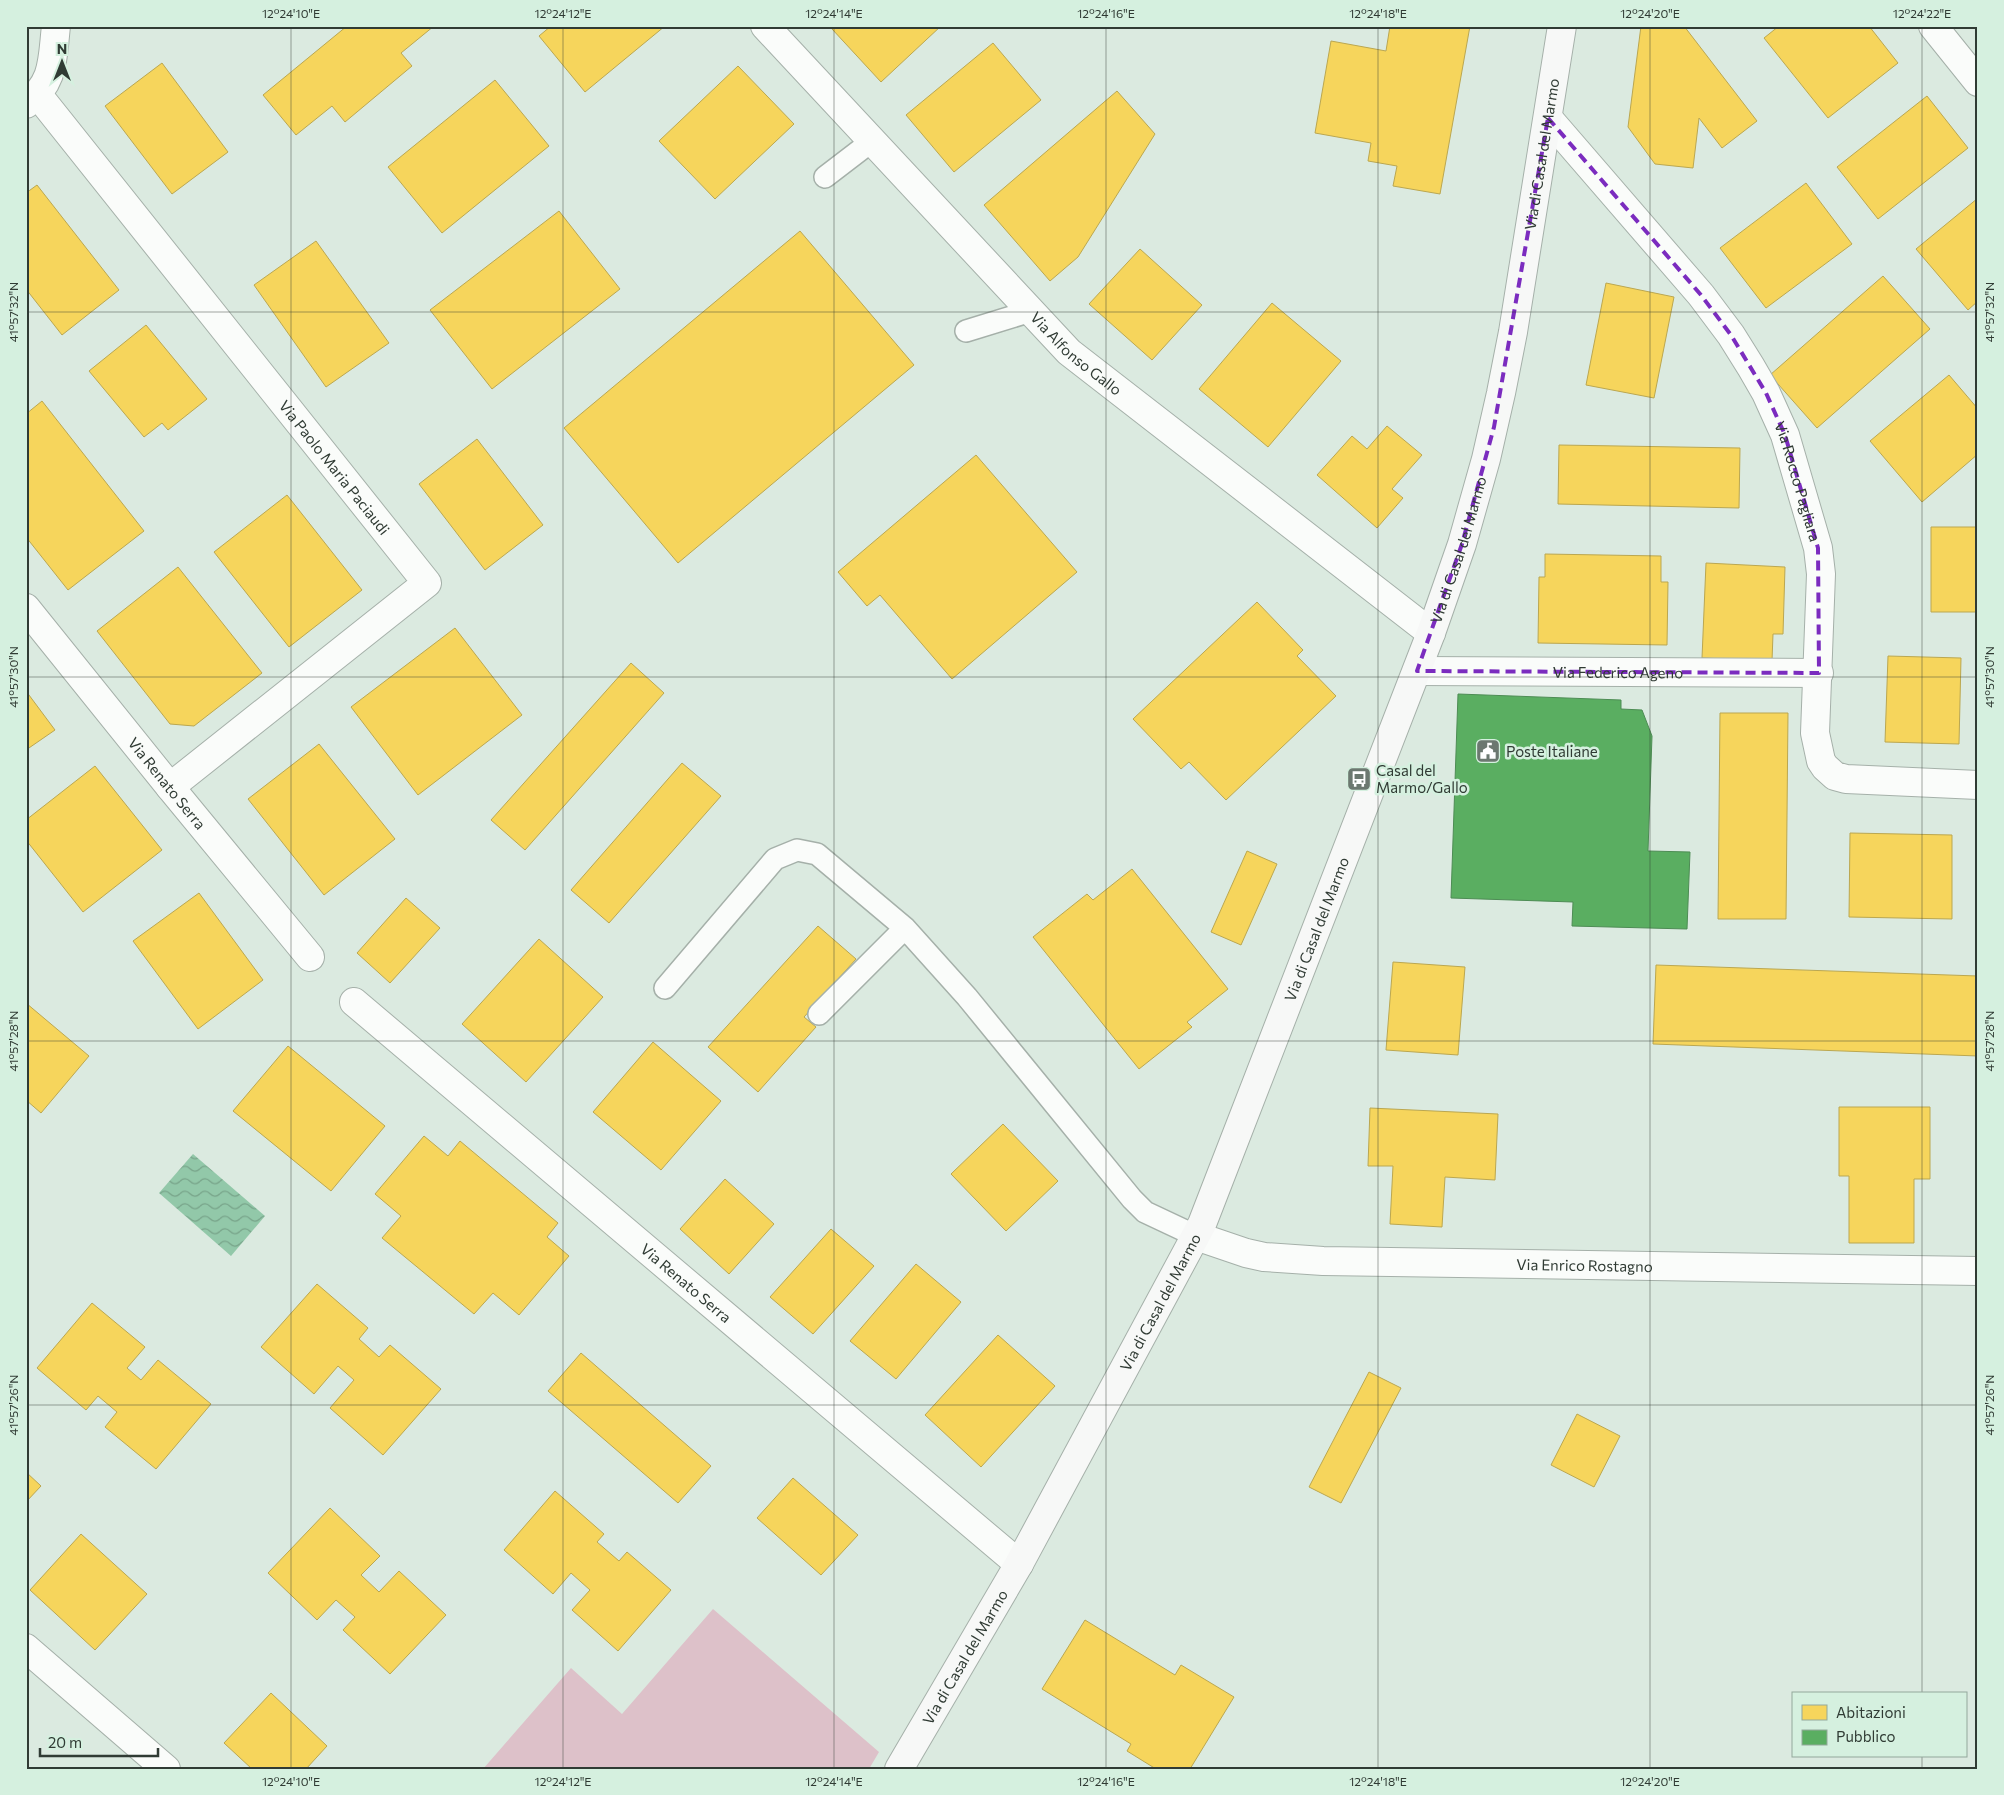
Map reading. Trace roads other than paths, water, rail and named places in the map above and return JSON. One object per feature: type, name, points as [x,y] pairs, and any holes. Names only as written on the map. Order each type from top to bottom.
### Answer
[{"type":"main road","name":"Via di Casal del Marmo","points":[[899,1769],[1020,1564],[1202,1224],[1417,671],[1462,544],[1494,427],[1513,332],[1562,26]]},
{"type":"street","points":[[32,100],[45,87],[48,78],[56,26]]},
{"type":"street","name":"Via Alfonso Gallo","points":[[764,26],[1069,352],[1431,634]]},
{"type":"street","points":[[1933,26],[1978,82]]},
{"type":"street","name":"Via Paolo Maria Paciaudi","points":[[32,100],[427,583],[170,787]]},
{"type":"street","name":"Via Rocco Pagliara","points":[[1548,118],[1701,295],[1731,335],[1766,393],[1785,435],[1818,548],[1821,574],[1816,733],[1821,761],[1835,776],[1846,779],[1978,785]]},
{"type":"street","name":"Via Renato Serra","points":[[26,608],[310,957]]},
{"type":"street","name":"Via Federico Ageno","points":[[1417,671],[1819,673]]},
{"type":"street","name":"Via Renato Serra","points":[[354,1002],[1020,1564]]},
{"type":"street","name":"Via Enrico Rostagno","points":[[1196,1236],[1264,1257],[1323,1261],[1978,1271]]},
{"type":"street","points":[[26,1648],[166,1769]]},
{"type":"lane","points":[[825,177],[872,141]]},
{"type":"lane","points":[[966,331],[1031,311]]},
{"type":"lane","points":[[665,988],[775,859],[797,850],[817,854],[904,928],[967,997],[1132,1199],[1145,1212],[1196,1236]]},
{"type":"lane","points":[[819,1014],[904,928]]},
{"type":"water","points":[[193,1154],[265,1216],[231,1256],[159,1193]]},
{"type":"place","name":"Poste Italiane","points":[[1488,751]]},
{"type":"place","name":"Casal del Marmo/Gallo","points":[[1359,779]]}]
